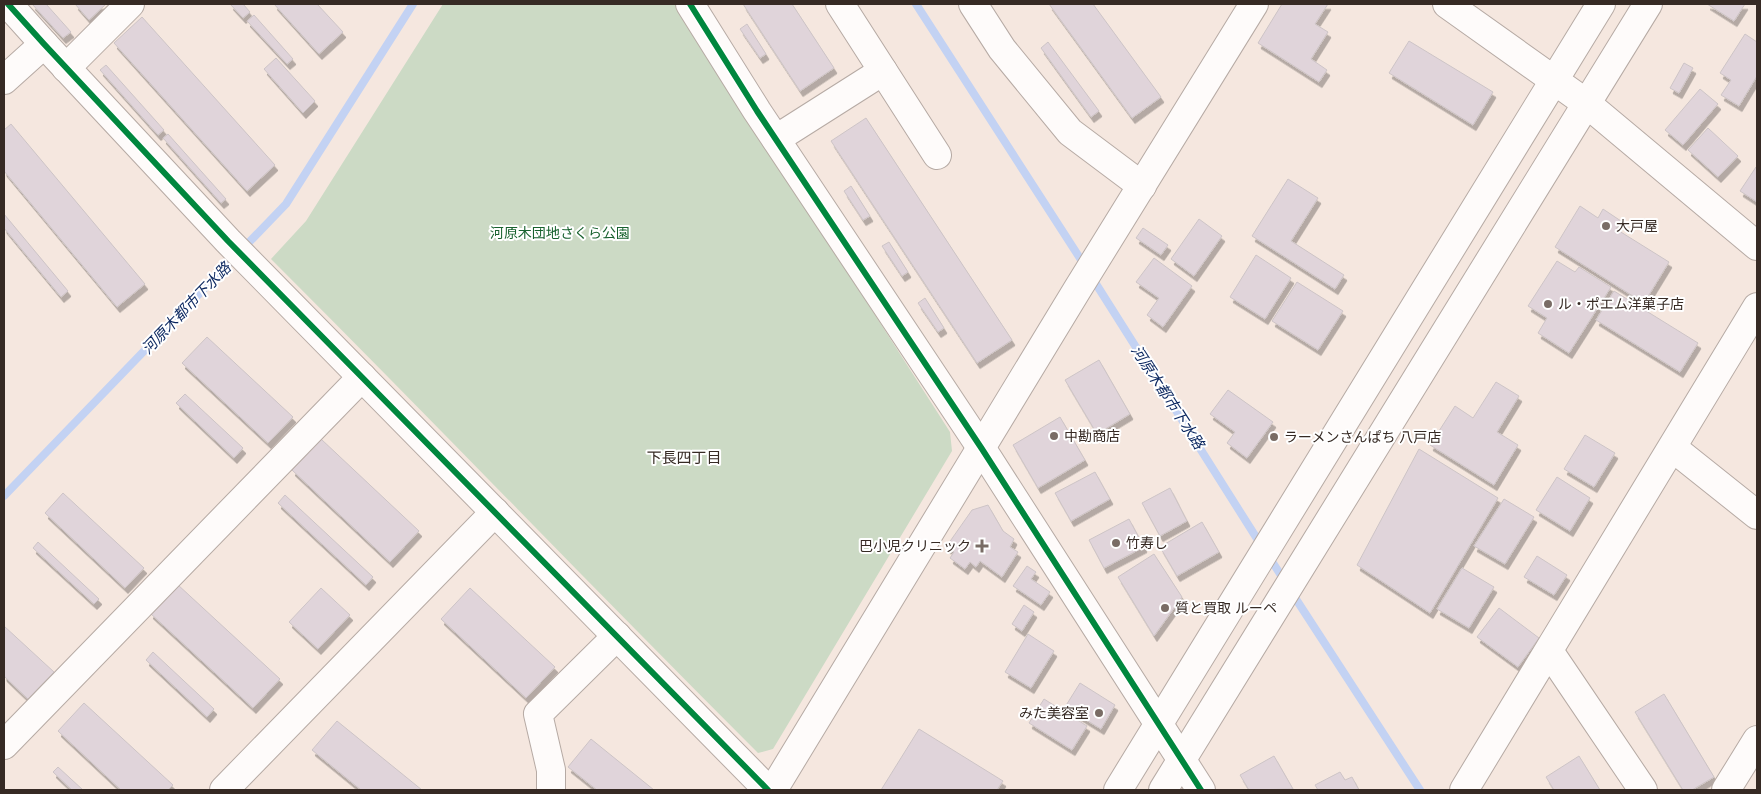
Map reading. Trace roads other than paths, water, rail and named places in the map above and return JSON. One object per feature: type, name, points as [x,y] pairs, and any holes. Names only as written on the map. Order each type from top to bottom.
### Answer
[{"type":"street","points":[[8,4],[228,241],[768,790]]},
{"type":"street","points":[[66,68],[130,4]]},
{"type":"street","points":[[690,4],[776,139],[982,449],[1201,790]]},
{"type":"street","points":[[840,4],[937,156]]},
{"type":"street","points":[[974,4],[1002,49],[1070,132],[1142,186]]},
{"type":"street","points":[[773,790],[1077,290],[1254,4]]},
{"type":"street","points":[[1447,4],[1586,103],[1757,246]]},
{"type":"street","points":[[1118,790],[1601,4]]},
{"type":"street","points":[[1163,790],[1648,4]]},
{"type":"street","points":[[4,80],[44,44]]},
{"type":"street","points":[[776,139],[883,71]]},
{"type":"street","points":[[1464,790],[1757,307]]},
{"type":"street","points":[[4,745],[362,377]]},
{"type":"street","points":[[1673,448],[1757,515]]},
{"type":"street","points":[[224,790],[494,512]]},
{"type":"street","points":[[551,790],[551,770],[538,714],[617,636]]},
{"type":"street","points":[[1549,651],[1643,790]]},
{"type":"street","points":[[1726,790],[1757,740]]},
{"type":"waterway","name":"河原木都市下水路","points":[[4,496],[286,204],[413,4]]},
{"type":"waterway","name":"河原木都市下水路","points":[[916,4],[1085,266]]},
{"type":"waterway","name":"河原木都市下水路","points":[[1091,276],[1261,545]]},
{"type":"waterway","name":"河原木都市下水路","points":[[1269,557],[1286,583]]},
{"type":"waterway","name":"河原木都市下水路","points":[[1292,593],[1420,790]]},
{"type":"place","name":"大戸屋","points":[[1606,226]]},
{"type":"place","name":"ル・ポエム洋菓子店","points":[[1548,304]]},
{"type":"place","name":"中勘商店","points":[[1054,436]]},
{"type":"place","name":"ラーメンさんぱち 八戸店","points":[[1274,437]]},
{"type":"place","name":"竹寿し","points":[[1116,543]]},
{"type":"place","name":"巴小児クリニック","points":[[982,546]]},
{"type":"place","name":"質と買取 ルーペ","points":[[1165,608]]},
{"type":"place","name":"みた美容室","points":[[1099,713]]},
{"type":"district","name":"下長四丁目","points":[[684,457]]},
{"type":"park label","name":"河原木団地さくら公園","points":[[560,233]]}]
